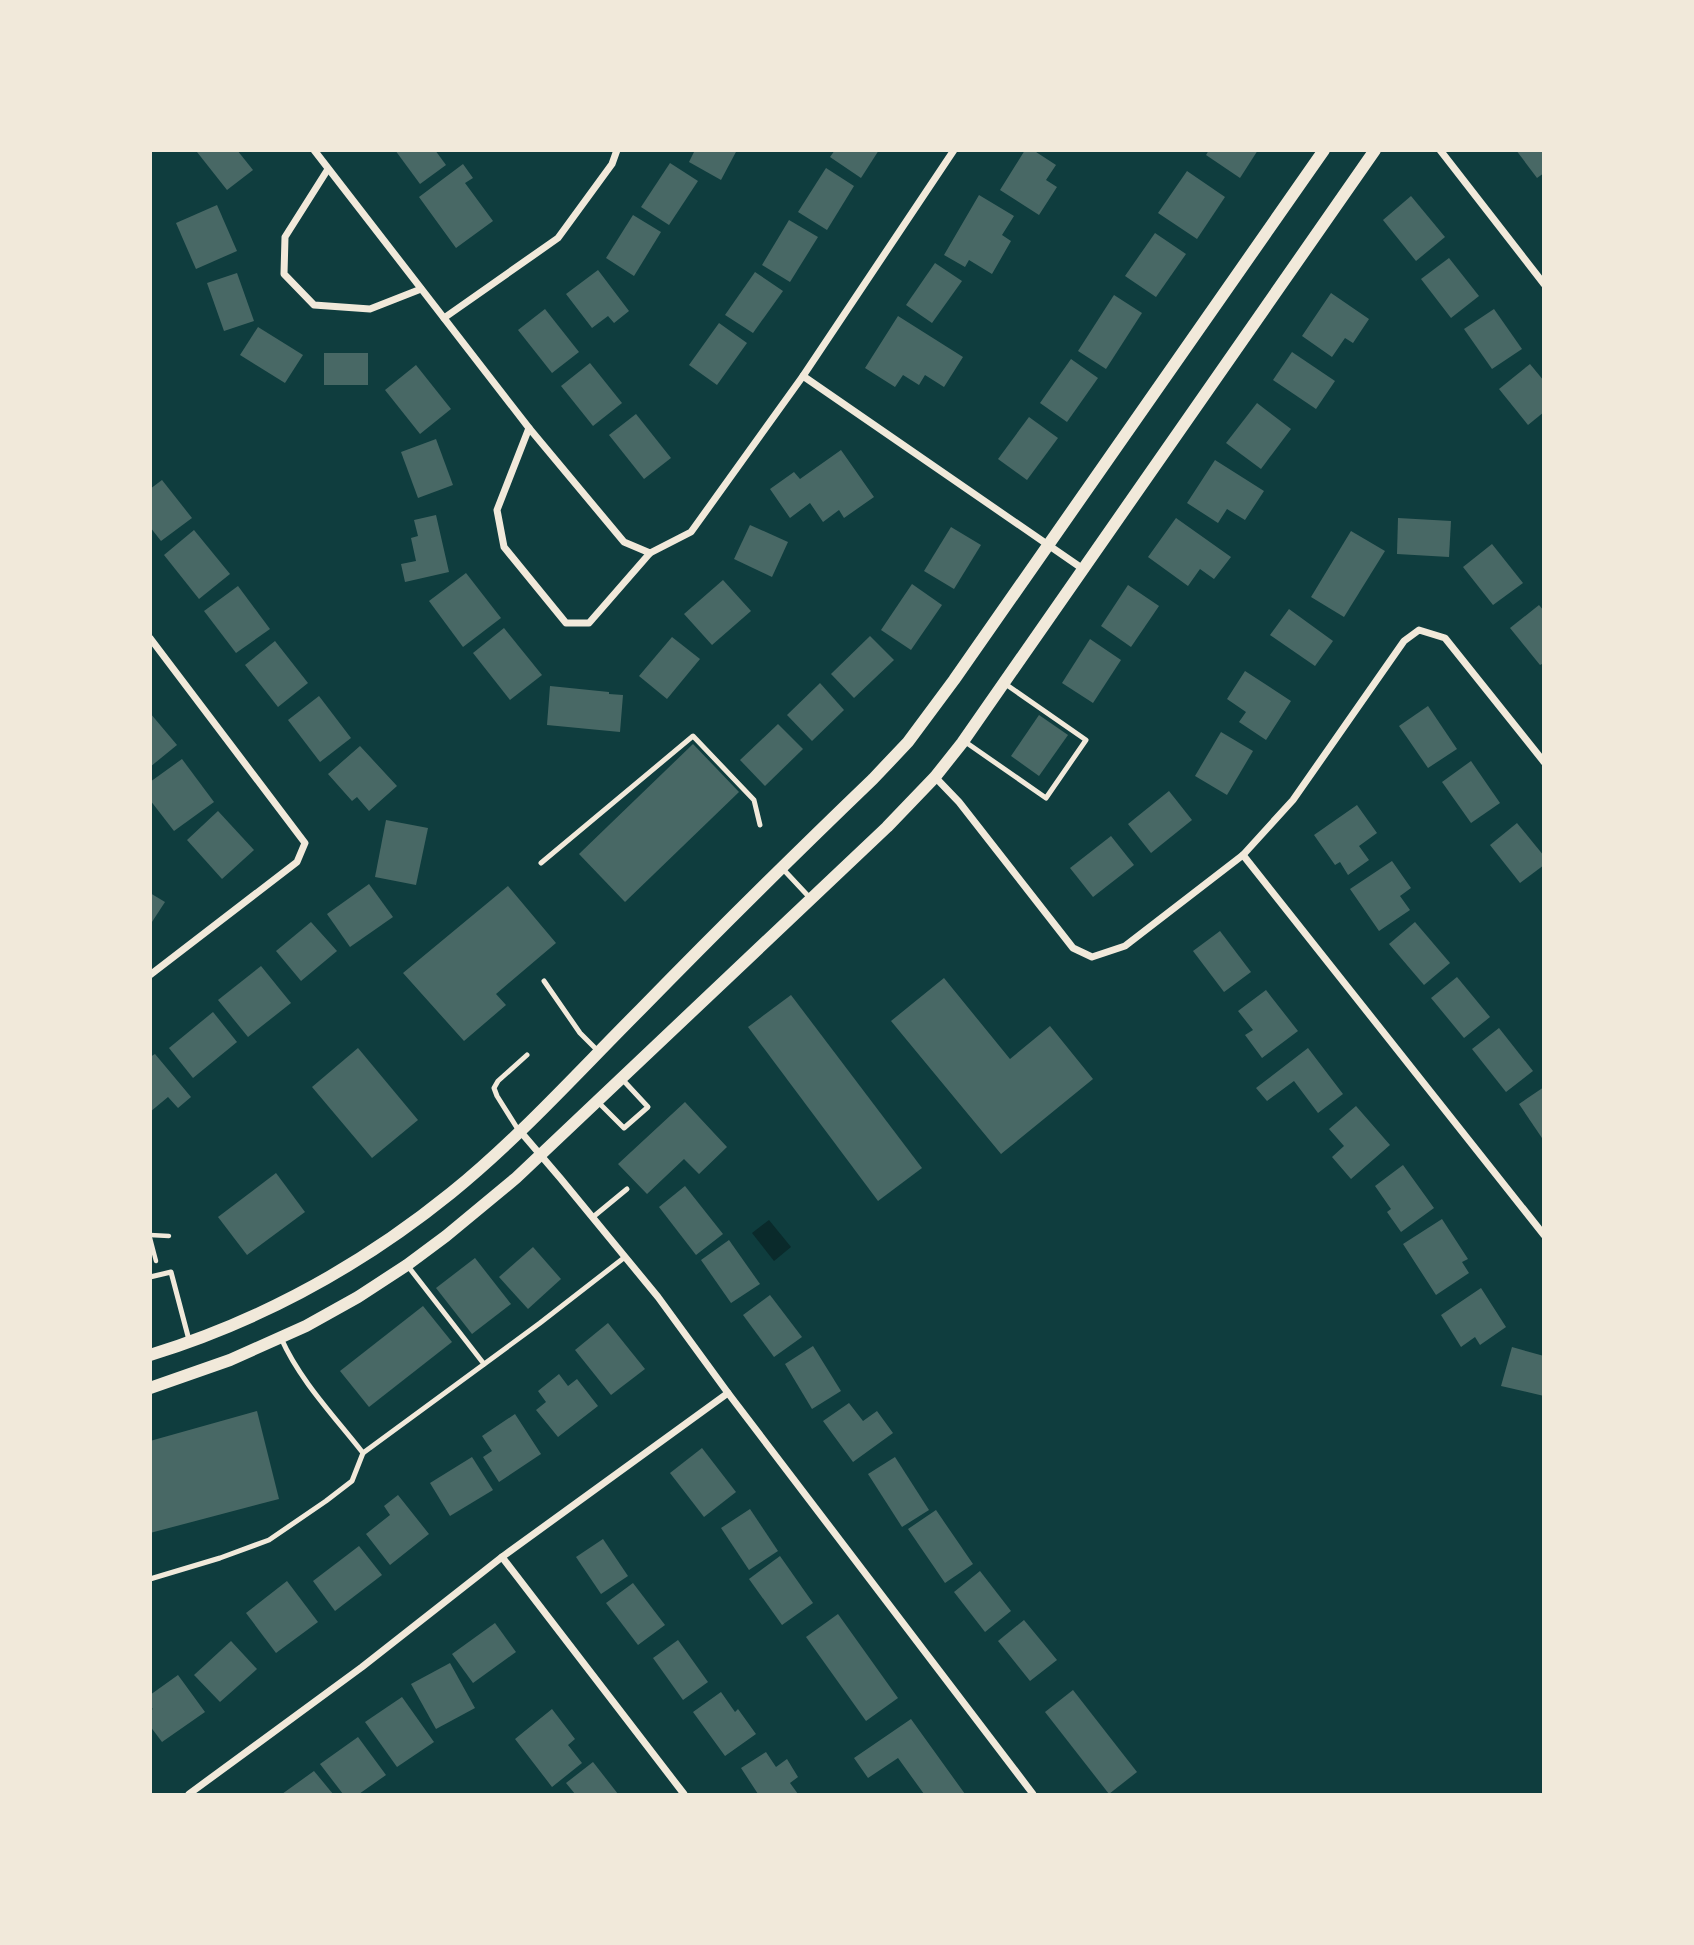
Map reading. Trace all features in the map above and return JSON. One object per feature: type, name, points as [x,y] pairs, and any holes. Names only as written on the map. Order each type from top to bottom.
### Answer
[{"type":"street","points":[[314,150],[528,428],[624,542],[650,553]]},
{"type":"street","points":[[444,318],[558,238],[612,164],[617,150]]},
{"type":"street","points":[[528,428],[497,510],[504,547],[566,623],[589,624],[650,553],[691,532],[803,376],[954,150]]},
{"type":"street","points":[[150,1355],[190,1342],[276,1305],[356,1260],[451,1193],[519,1130],[873,779],[908,742],[954,680],[1324,150]]},
{"type":"street","points":[[150,1388],[230,1360],[281,1338],[358,1297],[407,1265],[477,1212],[887,827],[935,777],[964,741],[1375,150]]},
{"type":"street","points":[[1440,150],[1544,284]]},
{"type":"street","points":[[328,169],[285,237],[284,274],[314,305],[370,309],[421,289]]},
{"type":"street","points":[[803,376],[1083,569]]},
{"type":"street","points":[[935,777],[959,802],[1073,948],[1092,957],[1125,946],[1243,855],[1293,800],[1404,641],[1419,630],[1445,638],[1544,762]]},
{"type":"street","points":[[150,638],[305,843],[297,862],[150,975]]},
{"type":"street","points":[[1243,855],[1544,1235]]},
{"type":"street","points":[[519,1130],[658,1297],[1033,1794]]},
{"type":"street","points":[[189,1794],[362,1667],[502,1557],[728,1393]]},
{"type":"street","points":[[502,1557],[684,1794]]},
{"type":"lane","points":[[964,741],[1046,798],[1086,740],[1004,683]]},
{"type":"lane","points":[[541,863],[693,736],[754,800],[761,825]]},
{"type":"lane","points":[[782,868],[811,899]]},
{"type":"lane","points":[[544,981],[580,1033],[598,1052]]},
{"type":"lane","points":[[519,1130],[494,1088],[498,1081],[527,1055]]},
{"type":"lane","points":[[597,1101],[624,1128],[648,1107],[622,1078]]},
{"type":"lane","points":[[593,1217],[627,1189]]},
{"type":"lane","points":[[150,1579],[269,1540],[352,1481],[363,1453],[625,1257]]},
{"type":"lane","points":[[407,1265],[484,1364]]},
{"type":"lane","points":[[150,1277],[170,1272],[190,1342]]},
{"type":"lane","points":[[281,1338],[303,1376],[363,1453]]},
{"type":"path","points":[[159,1275],[150,1236],[169,1236]]},
{"type":"water","points":[[769,1220],[791,1247],[774,1261],[752,1233]]},
{"type":"building","points":[[237,150],[253,170],[227,190],[197,152]]},
{"type":"building","points":[[395,150],[435,150],[446,165],[420,184]]},
{"type":"building","points":[[695,150],[737,150],[721,180],[689,162]]},
{"type":"building","points":[[835,150],[879,150],[861,178],[830,157]]},
{"type":"building","points":[[1025,150],[1033,150],[1056,165],[1046,180],[1057,187],[1039,215],[1000,190]]},
{"type":"building","points":[[1209,150],[1258,150],[1240,178],[1206,155]]},
{"type":"building","points":[[1516,150],[1544,150],[1544,173],[1537,178]]},
{"type":"building","points":[[670,163],[698,181],[669,225],[641,207]]},
{"type":"building","points":[[463,164],[473,178],[465,183],[493,221],[456,248],[419,197]]},
{"type":"building","points":[[826,168],[854,186],[827,230],[798,212]]},
{"type":"building","points":[[1187,171],[1225,197],[1197,239],[1158,213]]},
{"type":"building","points":[[979,195],[1014,216],[1002,235],[1011,241],[992,274],[969,260],[965,267],[944,255]]},
{"type":"building","points":[[1411,196],[1445,237],[1416,261],[1383,220]]},
{"type":"building","points":[[217,205],[237,251],[196,269],[176,223]]},
{"type":"building","points":[[633,215],[661,232],[634,276],[606,258]]},
{"type":"building","points":[[789,220],[818,237],[790,282],[762,265]]},
{"type":"building","points":[[1155,233],[1186,254],[1156,297],[1125,276]]},
{"type":"building","points":[[1449,258],[1479,296],[1451,318],[1421,279]]},
{"type":"building","points":[[935,263],[962,281],[932,323],[906,305]]},
{"type":"building","points":[[598,270],[629,311],[614,323],[608,316],[592,328],[566,294]]},
{"type":"building","points":[[755,272],[783,291],[753,333],[725,315]]},
{"type":"building","points":[[237,273],[254,321],[224,331],[207,283]]},
{"type":"building","points":[[1331,293],[1369,319],[1353,343],[1345,338],[1332,357],[1302,336]]},
{"type":"building","points":[[1114,295],[1142,313],[1106,369],[1078,351]]},
{"type":"building","points":[[545,309],[579,352],[552,373],[518,330]]},
{"type":"building","points":[[1494,309],[1522,349],[1492,369],[1464,329]]},
{"type":"building","points":[[898,316],[963,357],[944,387],[925,375],[919,385],[903,375],[895,387],[865,368]]},
{"type":"building","points":[[719,323],[747,343],[717,385],[689,365]]},
{"type":"building","points":[[258,327],[303,355],[285,383],[240,355]]},
{"type":"building","points":[[1292,352],[1335,381],[1316,409],[1273,380]]},
{"type":"building","points":[[324,353],[368,353],[368,385],[324,385]]},
{"type":"building","points":[[1071,359],[1098,378],[1067,422],[1040,403]]},
{"type":"building","points":[[590,363],[622,403],[593,426],[561,386]]},
{"type":"building","points":[[1530,364],[1544,381],[1544,412],[1528,425],[1499,389]]},
{"type":"building","points":[[416,365],[451,409],[420,434],[385,390]]},
{"type":"building","points":[[1257,403],[1291,429],[1261,469],[1226,443]]},
{"type":"building","points":[[636,414],[671,458],[644,479],[609,435]]},
{"type":"building","points":[[1029,417],[1058,438],[1027,480],[998,459]]},
{"type":"building","points":[[436,439],[453,485],[418,498],[401,452]]},
{"type":"building","points":[[841,450],[874,497],[844,518],[839,510],[823,522],[810,503],[790,518],[770,489],[794,472],[800,479]]},
{"type":"building","points":[[1215,460],[1264,491],[1245,520],[1227,509],[1218,523],[1187,503]]},
{"type":"building","points":[[162,480],[192,518],[161,541],[150,527],[150,489]]},
{"type":"building","points":[[436,515],[449,572],[405,582],[401,564],[416,561],[411,538],[418,536],[414,520]]},
{"type":"building","points":[[1176,518],[1231,557],[1214,579],[1200,569],[1188,586],[1148,557]]},
{"type":"building","points":[[1398,518],[1451,521],[1449,557],[1397,554]]},
{"type":"building","points":[[750,525],[788,542],[772,577],[734,559]]},
{"type":"building","points":[[951,527],[981,545],[954,589],[924,571]]},
{"type":"building","points":[[194,530],[230,574],[199,599],[164,555]]},
{"type":"building","points":[[1351,531],[1385,551],[1344,617],[1311,597]]},
{"type":"building","points":[[1492,544],[1523,583],[1493,605],[1463,567]]},
{"type":"building","points":[[466,573],[501,618],[463,647],[429,601]]},
{"type":"building","points":[[723,580],[751,611],[712,645],[684,614]]},
{"type":"building","points":[[912,584],[942,605],[911,650],[881,630]]},
{"type":"building","points":[[1128,585],[1159,606],[1131,647],[1101,626]]},
{"type":"building","points":[[238,586],[270,629],[236,653],[204,611]]},
{"type":"building","points":[[1539,605],[1544,611],[1544,663],[1540,665],[1510,628]]},
{"type":"building","points":[[1289,609],[1333,641],[1315,666],[1270,635]]},
{"type":"building","points":[[504,628],[542,675],[510,700],[473,653]]},
{"type":"building","points":[[870,636],[894,660],[854,698],[831,674]]},
{"type":"building","points":[[672,637],[700,659],[667,699],[639,676]]},
{"type":"building","points":[[1090,639],[1121,660],[1093,703],[1062,683]]},
{"type":"building","points":[[275,641],[308,683],[278,707],[245,665]]},
{"type":"building","points":[[1245,671],[1291,701],[1266,740],[1239,722],[1246,712],[1227,699]]},
{"type":"building","points":[[820,683],[844,710],[812,741],[787,715]]},
{"type":"building","points":[[550,686],[623,695],[620,732],[547,725]]},
{"type":"building","points":[[319,696],[351,738],[320,762],[288,720]]},
{"type":"building","points":[[1428,706],[1457,749],[1428,768],[1399,726]]},
{"type":"building","points":[[150,713],[177,745],[150,767]]},
{"type":"building","points":[[1039,715],[1068,735],[1039,776],[1011,756]]},
{"type":"building","points":[[778,724],[803,749],[765,786],[740,760]]},
{"type":"building","points":[[1221,732],[1253,751],[1227,795],[1195,776]]},
{"type":"building","points":[[693,744],[739,792],[625,902],[579,854]]},
{"type":"building","points":[[360,746],[397,786],[369,811],[357,797],[352,801],[328,774]]},
{"type":"building","points":[[182,759],[214,802],[174,831],[150,800],[150,782]]},
{"type":"building","points":[[1471,761],[1500,803],[1471,823],[1442,782]]},
{"type":"building","points":[[1169,791],[1192,820],[1151,853],[1128,824]]},
{"type":"building","points":[[1357,805],[1377,833],[1359,846],[1369,860],[1348,875],[1340,862],[1335,865],[1314,835]]},
{"type":"building","points":[[218,811],[254,850],[222,879],[187,840]]},
{"type":"building","points":[[386,820],[428,828],[416,885],[375,877]]},
{"type":"building","points":[[1517,823],[1544,856],[1544,865],[1520,883],[1490,845]]},
{"type":"building","points":[[1111,836],[1134,865],[1093,897],[1070,868]]},
{"type":"building","points":[[1392,861],[1411,888],[1400,896],[1410,910],[1379,931],[1350,889]]},
{"type":"building","points":[[369,884],[393,917],[350,947],[327,914]]},
{"type":"building","points":[[508,886],[556,943],[496,994],[506,1005],[464,1041],[403,973]]},
{"type":"building","points":[[150,893],[165,902],[150,925]]},
{"type":"building","points":[[311,922],[337,951],[301,981],[276,951]]},
{"type":"building","points":[[1415,922],[1450,963],[1424,985],[1389,944]]},
{"type":"building","points":[[1220,931],[1251,972],[1224,992],[1193,951]]},
{"type":"building","points":[[261,966],[291,1003],[248,1037],[218,1000]]},
{"type":"building","points":[[1457,977],[1490,1017],[1464,1038],[1431,998]]},
{"type":"building","points":[[944,978],[1010,1059],[1050,1026],[1093,1079],[1001,1154],[891,1021]]},
{"type":"building","points":[[1266,990],[1298,1031],[1262,1058],[1245,1035],[1253,1030],[1238,1011]]},
{"type":"building","points":[[791,995],[922,1168],[878,1201],[748,1027]]},
{"type":"building","points":[[213,1012],[237,1042],[193,1078],[169,1048]]},
{"type":"building","points":[[1499,1028],[1533,1071],[1506,1092],[1472,1049]]},
{"type":"building","points":[[358,1048],[418,1120],[372,1158],[312,1087]]},
{"type":"building","points":[[1308,1048],[1343,1094],[1318,1113],[1294,1081],[1267,1101],[1256,1088]]},
{"type":"building","points":[[155,1054],[191,1097],[178,1108],[168,1097],[150,1112],[150,1057]]},
{"type":"building","points":[[1544,1087],[1544,1141],[1519,1104]]},
{"type":"building","points":[[685,1102],[727,1147],[699,1174],[684,1159],[647,1194],[618,1164]]},
{"type":"building","points":[[1356,1106],[1390,1145],[1351,1179],[1332,1157],[1344,1146],[1329,1129]]},
{"type":"building","points":[[1403,1165],[1434,1208],[1401,1232],[1387,1212],[1391,1209],[1375,1186]]},
{"type":"building","points":[[276,1173],[305,1212],[247,1255],[218,1217]]},
{"type":"building","points":[[685,1186],[723,1234],[696,1255],[659,1207]]},
{"type":"building","points":[[1442,1219],[1468,1259],[1462,1262],[1469,1273],[1436,1295],[1403,1244]]},
{"type":"building","points":[[729,1240],[760,1284],[731,1303],[701,1260]]},
{"type":"building","points":[[533,1247],[561,1279],[528,1309],[499,1277]]},
{"type":"building","points":[[475,1258],[511,1304],[472,1334],[436,1288]]},
{"type":"building","points":[[1481,1288],[1506,1327],[1480,1345],[1475,1337],[1461,1347],[1441,1315]]},
{"type":"building","points":[[770,1295],[802,1337],[774,1357],[743,1315]]},
{"type":"building","points":[[423,1306],[452,1342],[369,1407],[340,1371]]},
{"type":"building","points":[[608,1323],[645,1369],[611,1395],[575,1350]]},
{"type":"building","points":[[813,1346],[841,1391],[812,1409],[785,1364]]},
{"type":"building","points":[[1512,1347],[1544,1356],[1544,1396],[1501,1386]]},
{"type":"building","points":[[559,1374],[568,1386],[577,1379],[598,1406],[558,1437],[536,1410],[546,1402],[538,1391]]},
{"type":"building","points":[[849,1403],[863,1421],[877,1411],[893,1433],[853,1462],[823,1421]]},
{"type":"building","points":[[257,1411],[279,1499],[150,1533],[150,1441]]},
{"type":"building","points":[[515,1414],[541,1454],[499,1482],[483,1457],[492,1451],[482,1436]]},
{"type":"building","points":[[702,1448],[736,1492],[704,1517],[670,1473]]},
{"type":"building","points":[[472,1457],[493,1490],[450,1516],[430,1483]]},
{"type":"building","points":[[895,1457],[929,1510],[902,1527],[868,1474]]},
{"type":"building","points":[[398,1495],[429,1534],[390,1565],[366,1534],[390,1515],[384,1506]]},
{"type":"building","points":[[750,1509],[778,1551],[749,1570],[721,1528]]},
{"type":"building","points":[[936,1510],[973,1564],[945,1583],[908,1529]]},
{"type":"building","points":[[603,1539],[628,1576],[601,1594],[576,1557]]},
{"type":"building","points":[[359,1546],[382,1575],[335,1611],[313,1581]]},
{"type":"building","points":[[780,1556],[813,1603],[782,1625],[749,1579]]},
{"type":"building","points":[[980,1571],[1011,1611],[985,1632],[954,1592]]},
{"type":"building","points":[[287,1581],[318,1622],[276,1653],[246,1613]]},
{"type":"building","points":[[633,1583],[665,1625],[638,1645],[606,1603]]},
{"type":"building","points":[[838,1614],[898,1698],[866,1721],[806,1637]]},
{"type":"building","points":[[1024,1620],[1057,1660],[1030,1681],[998,1641]]},
{"type":"building","points":[[495,1623],[516,1652],[473,1683],[452,1654]]},
{"type":"building","points":[[678,1640],[708,1682],[683,1700],[653,1658]]},
{"type":"building","points":[[231,1641],[257,1669],[220,1702],[194,1675]]},
{"type":"building","points":[[450,1663],[475,1708],[436,1729],[411,1684]]},
{"type":"building","points":[[178,1675],[205,1712],[162,1742],[150,1726],[150,1711],[153,1709],[150,1706],[150,1695]]},
{"type":"building","points":[[1073,1690],[1137,1772],[1109,1794],[1045,1712]]},
{"type":"building","points":[[721,1692],[735,1712],[738,1709],[756,1734],[725,1756],[693,1712]]},
{"type":"building","points":[[402,1697],[434,1742],[397,1767],[365,1722]]},
{"type":"building","points":[[552,1709],[575,1739],[568,1745],[582,1763],[552,1787],[515,1739]]},
{"type":"building","points":[[911,1719],[965,1794],[924,1794],[898,1758],[868,1778],[854,1758]]},
{"type":"building","points":[[358,1737],[386,1775],[359,1794],[343,1794],[320,1764]]},
{"type":"building","points":[[766,1752],[776,1767],[787,1759],[798,1777],[790,1783],[798,1794],[758,1794],[741,1768]]},
{"type":"building","points":[[593,1762],[618,1794],[575,1794],[566,1783]]},
{"type":"building","points":[[314,1771],[333,1794],[282,1794]]}]
